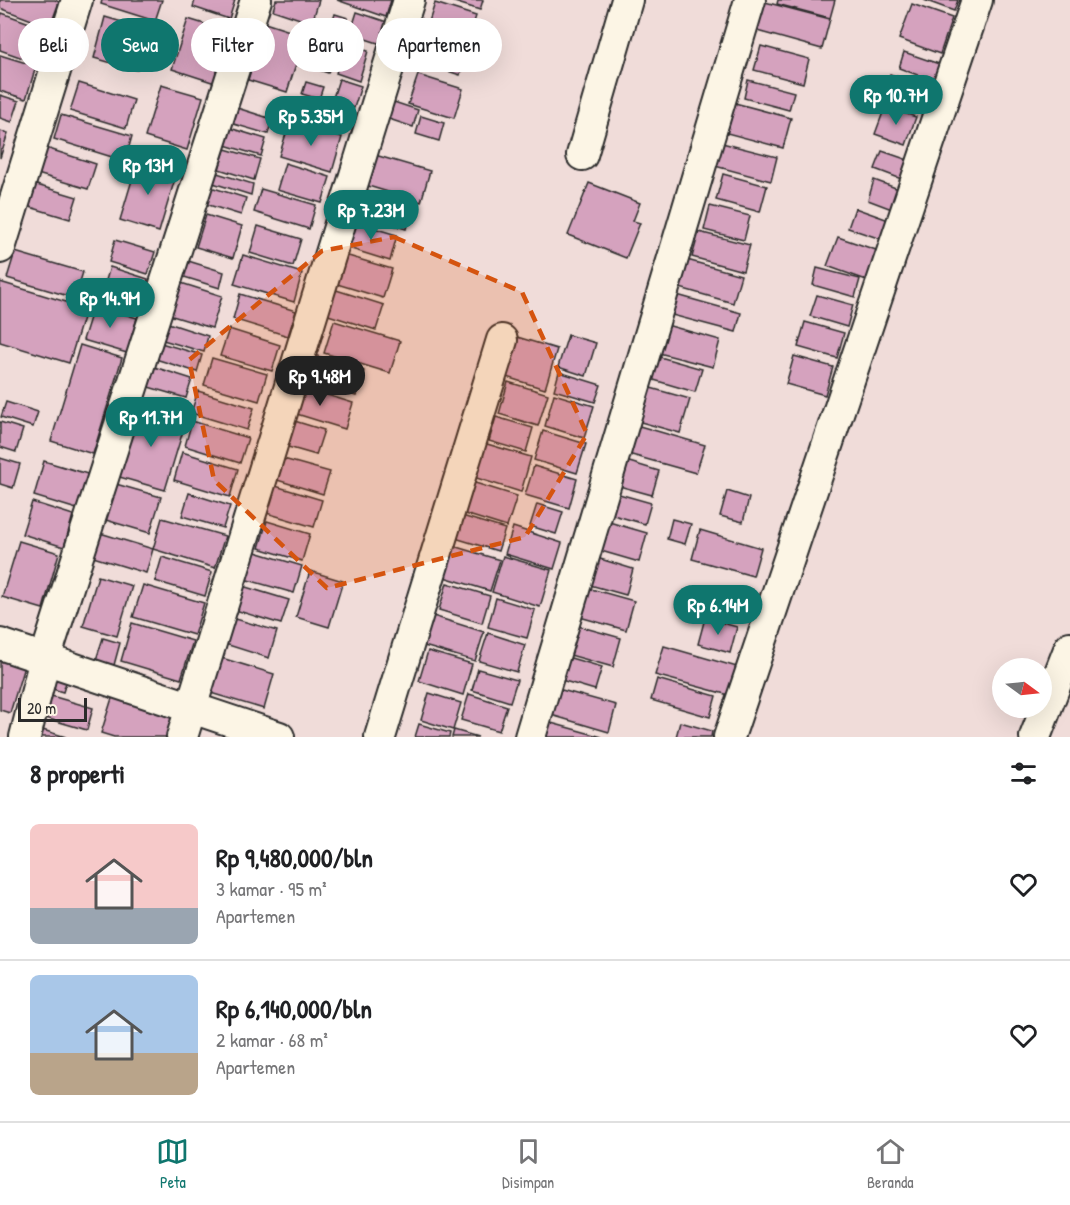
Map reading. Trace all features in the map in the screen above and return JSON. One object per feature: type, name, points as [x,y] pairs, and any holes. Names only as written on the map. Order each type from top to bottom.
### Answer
[{"type":"street","points":[[0,248],[77,0]]},
{"type":"street","points":[[25,737],[45,659],[256,0]]},
{"type":"street","points":[[182,737],[409,0]]},
{"type":"street","points":[[582,155],[627,0]]},
{"type":"street","points":[[530,737],[750,0]]},
{"type":"street","points":[[729,737],[977,0]]},
{"type":"street","points":[[380,737],[502,340]]},
{"type":"street","points":[[0,644],[279,737]]},
{"type":"street","points":[[1035,737],[1070,647]]},
{"type":"highlighted area","points":[[394,237],[522,292],[587,434],[525,537],[327,588],[214,480],[189,360],[322,251]]},
{"type":"building","points":[[0,0],[55,0],[59,2],[53,18],[26,18],[0,8]]},
{"type":"building","points":[[102,0],[162,0],[156,18],[145,18],[101,4]]},
{"type":"building","points":[[195,0],[235,0],[229,18],[193,7]]},
{"type":"building","points":[[276,0],[319,0],[314,18],[297,18],[273,10]]},
{"type":"building","points":[[337,0],[391,0],[386,17]]},
{"type":"building","points":[[448,0],[483,0],[480,10]]},
{"type":"building","points":[[778,0],[835,0],[830,18],[777,4]]},
{"type":"building","points":[[924,0],[958,0],[954,11]]},
{"type":"building","points":[[765,2],[830,19],[822,49],[757,31]]},
{"type":"building","points":[[435,3],[476,16],[475,18],[430,18]]},
{"type":"building","points":[[912,4],[952,18],[940,54],[899,39]]},
{"type":"building","points":[[357,12],[376,18],[376,42],[364,39],[364,18],[355,18]]},
{"type":"building","points":[[2,13],[18,19],[18,56],[0,50]]},
{"type":"building","points":[[335,14],[348,18],[334,18]]},
{"type":"building","points":[[188,19],[191,20],[191,72],[222,72],[218,84],[179,71],[179,47]]},
{"type":"building","points":[[275,26],[287,30],[287,72],[293,72],[287,92],[248,80],[250,72],[275,72]]},
{"type":"building","points":[[101,32],[101,60],[94,58]]},
{"type":"building","points":[[761,46],[809,59],[803,83],[754,70]]},
{"type":"building","points":[[364,50],[368,51],[364,64]]},
{"type":"building","points":[[904,52],[942,65],[936,82],[899,68]]},
{"type":"building","points":[[0,55],[18,60],[18,72],[34,72],[26,99],[0,91]]},
{"type":"building","points":[[336,72],[362,72],[359,81]]},
{"type":"building","points":[[890,74],[935,90],[927,112],[882,96]]},
{"type":"building","points":[[418,75],[463,89],[454,118],[408,104]]},
{"type":"building","points":[[339,79],[361,86],[354,108],[332,101]]},
{"type":"building","points":[[748,80],[794,92],[789,110],[744,98]]},
{"type":"building","points":[[306,82],[323,87],[319,99],[302,94]]},
{"type":"building","points":[[79,83],[134,100],[126,128],[70,111]]},
{"type":"building","points":[[161,85],[203,97],[187,150],[145,137]]},
{"type":"building","points":[[0,95],[19,101],[12,122],[0,118]]},
{"type":"building","points":[[391,101],[418,110],[413,127],[386,118]]},
{"type":"building","points":[[735,103],[791,118],[783,148],[727,133]]},
{"type":"building","points":[[234,107],[272,119],[268,134],[230,123]]},
{"type":"building","points":[[885,107],[916,117],[906,145],[875,134]]},
{"type":"building","points":[[61,115],[132,136],[125,161],[54,139]]},
{"type":"building","points":[[421,116],[444,123],[439,141],[416,134]]},
{"type":"building","points":[[290,121],[342,137],[332,172],[279,156]]},
{"type":"building","points":[[223,126],[266,139],[261,156],[218,143]]},
{"type":"building","points":[[0,131],[8,133],[0,158]]},
{"type":"building","points":[[722,143],[777,157],[771,181],[715,166]]},
{"type":"building","points":[[43,147],[96,164],[88,189],[34,173]]},
{"type":"building","points":[[225,149],[260,159],[254,180],[219,169]]},
{"type":"building","points":[[882,151],[911,161],[904,180],[875,169]]},
{"type":"building","points":[[375,155],[430,171],[421,202],[365,185]]},
{"type":"building","points":[[138,160],[177,172],[159,232],[120,220]]},
{"type":"building","points":[[285,163],[330,177],[322,203],[277,190]]},
{"type":"building","points":[[217,173],[253,184],[251,195],[213,183]]},
{"type":"building","points":[[723,174],[767,186],[760,212],[716,200]]},
{"type":"building","points":[[874,180],[904,191],[897,211],[868,200]]},
{"type":"building","points":[[30,183],[77,197],[70,219],[23,205]]},
{"type":"building","points":[[589,183],[640,203],[633,221],[640,223],[626,258],[568,235]]},
{"type":"building","points":[[204,185],[246,198],[241,215],[199,202]]},
{"type":"building","points":[[261,189],[316,205],[309,229],[254,212]]},
{"type":"building","points":[[364,190],[413,205],[406,229],[357,214]]},
{"type":"building","points":[[710,206],[750,216],[744,240],[704,230]]},
{"type":"building","points":[[855,208],[897,223],[890,242],[848,228]]},
{"type":"building","points":[[206,215],[242,226],[233,258],[196,247]]},
{"type":"building","points":[[353,222],[397,235],[390,261],[345,247]]},
{"type":"building","points":[[258,226],[301,239],[293,266],[250,253]]},
{"type":"building","points":[[699,232],[750,245],[743,271],[692,257]]},
{"type":"building","points":[[838,237],[882,252],[872,282],[827,266]]},
{"type":"building","points":[[115,240],[155,252],[148,274],[109,262]]},
{"type":"building","points":[[15,252],[83,272],[75,298],[7,278]]},
{"type":"building","points":[[243,255],[302,273],[294,302],[234,284]]},
{"type":"building","points":[[345,255],[392,269],[383,298],[337,284]]},
{"type":"building","points":[[185,260],[224,272],[220,288],[181,276]]},
{"type":"building","points":[[687,260],[741,275],[733,303],[680,288]]},
{"type":"building","points":[[110,267],[148,279],[139,312],[100,300]]},
{"type":"building","points":[[817,268],[860,279],[855,297],[813,285]]},
{"type":"building","points":[[0,282],[86,308],[69,363],[0,342]]},
{"type":"building","points":[[178,282],[222,296],[212,328],[169,315]]},
{"type":"building","points":[[333,289],[384,305],[376,330],[325,314]]},
{"type":"building","points":[[240,294],[296,311],[288,336],[233,319]]},
{"type":"building","points":[[677,295],[741,313],[736,332],[672,315]]},
{"type":"building","points":[[817,295],[853,305],[847,327],[810,316]]},
{"type":"building","points":[[94,305],[137,318],[127,353],[83,340]]},
{"type":"building","points":[[334,321],[400,341],[390,373],[324,353]]},
{"type":"building","points":[[805,322],[844,333],[837,358],[798,347]]},
{"type":"building","points":[[168,323],[208,336],[204,352],[163,340]]},
{"type":"building","points":[[663,324],[720,340],[713,367],[655,352]]},
{"type":"building","points":[[229,329],[280,345],[272,371],[220,356]]},
{"type":"building","points":[[568,335],[596,343],[586,376],[558,367]]},
{"type":"building","points":[[514,336],[557,349],[545,389],[503,376]]},
{"type":"building","points":[[154,341],[202,355],[197,372],[149,357]]},
{"type":"building","points":[[80,345],[122,358],[93,454],[51,441]]},
{"type":"building","points":[[311,354],[364,371],[356,396],[303,380]]},
{"type":"building","points":[[653,355],[702,369],[695,392],[647,378]]},
{"type":"building","points":[[794,356],[833,367],[825,395],[786,384]]},
{"type":"building","points":[[212,358],[267,374],[259,401],[204,385]]},
{"type":"building","points":[[151,366],[192,379],[186,398],[145,386]]},
{"type":"building","points":[[559,372],[601,385],[595,402],[554,390]]},
{"type":"building","points":[[508,382],[548,394],[538,426],[499,414]]},
{"type":"building","points":[[295,385],[353,403],[345,429],[287,411]]},
{"type":"building","points":[[640,385],[690,399],[680,433],[630,419]]},
{"type":"building","points":[[198,391],[254,408],[247,430],[191,413]]},
{"type":"building","points":[[554,394],[594,406],[584,438],[545,426]]},
{"type":"building","points":[[6,402],[38,412],[33,427],[1,417]]},
{"type":"building","points":[[137,406],[186,421],[165,490],[116,476]]},
{"type":"building","points":[[496,417],[533,428],[526,452],[489,441]]},
{"type":"building","points":[[288,419],[324,430],[316,455],[281,445]]},
{"type":"building","points":[[192,421],[248,438],[240,463],[185,446]]},
{"type":"building","points":[[0,422],[23,429],[16,452],[0,447]]},
{"type":"building","points":[[629,423],[705,445],[696,473],[621,452]]},
{"type":"building","points":[[543,431],[586,444],[577,473],[534,460]]},
{"type":"building","points":[[477,441],[531,457],[521,492],[467,475]]},
{"type":"building","points":[[182,452],[238,469],[230,497],[174,480]]},
{"type":"building","points":[[0,458],[20,464],[13,488],[0,484]]},
{"type":"building","points":[[280,458],[330,472],[323,494],[274,479]]},
{"type":"building","points":[[44,461],[91,475],[80,510],[34,496]]},
{"type":"building","points":[[626,461],[659,471],[652,495],[619,486]]},
{"type":"building","points":[[534,466],[577,479],[569,508],[525,495]]},
{"type":"building","points":[[109,482],[161,497],[150,533],[99,518]]},
{"type":"building","points":[[472,482],[517,496],[507,527],[462,513]]},
{"type":"building","points":[[272,485],[322,500],[314,527],[263,512]]},
{"type":"building","points":[[727,491],[749,498],[743,522],[720,516]]},
{"type":"building","points":[[612,492],[651,503],[645,524],[606,513]]},
{"type":"building","points":[[189,493],[230,506],[223,528],[182,516]]},
{"type":"building","points":[[32,502],[73,515],[64,547],[22,534]]},
{"type":"building","points":[[537,504],[563,512],[556,534],[530,526]]},
{"type":"building","points":[[462,516],[505,529],[498,551],[455,538]]},
{"type":"building","points":[[162,518],[225,536],[215,568],[153,549]]},
{"type":"building","points":[[672,519],[691,524],[685,544],[667,539]]},
{"type":"building","points":[[267,521],[310,534],[302,561],[259,548]]},
{"type":"building","points":[[609,522],[647,533],[639,562],[601,551]]},
{"type":"building","points":[[513,527],[562,543],[554,569],[505,554]]},
{"type":"building","points":[[700,530],[761,548],[753,576],[692,559]]},
{"type":"building","points":[[100,533],[153,549],[146,573],[93,557]]},
{"type":"building","points":[[19,541],[59,553],[43,609],[2,597]]},
{"type":"building","points":[[453,546],[500,560],[490,591],[444,577]]},
{"type":"building","points":[[252,551],[302,566],[294,593],[244,579]]},
{"type":"building","points":[[503,556],[551,570],[540,607],[492,592]]},
{"type":"building","points":[[162,557],[212,572],[205,596],[155,581]]},
{"type":"building","points":[[597,558],[633,569],[626,595],[590,585]]},
{"type":"building","points":[[310,571],[343,581],[329,627],[296,617]]},
{"type":"building","points":[[98,576],[132,586],[117,636],[83,626]]},
{"type":"building","points":[[447,583],[490,596],[482,623],[439,610]]},
{"type":"building","points":[[143,585],[204,603],[194,635],[133,617]]},
{"type":"building","points":[[239,585],[289,600],[281,624],[232,609]]},
{"type":"building","points":[[584,587],[634,601],[626,630],[576,616]]},
{"type":"building","points":[[496,598],[535,610],[527,638],[488,627]]},
{"type":"building","points":[[433,616],[484,632],[475,661],[424,646]]},
{"type":"building","points":[[229,617],[277,631],[269,658],[222,643]]},
{"type":"building","points":[[705,618],[737,627],[730,653],[698,644]]},
{"type":"building","points":[[132,623],[193,641],[181,679],[121,661]]},
{"type":"building","points":[[578,626],[621,638],[613,667],[570,655]]},
{"type":"building","points":[[488,633],[525,645],[517,672],[479,661]]},
{"type":"building","points":[[103,638],[120,643],[114,665],[96,660]]},
{"type":"building","points":[[664,646],[737,667],[729,695],[655,675]]},
{"type":"building","points":[[428,651],[472,664],[463,695],[419,681]]},
{"type":"building","points":[[0,656],[25,663],[10,713],[0,710]]},
{"type":"building","points":[[215,656],[274,674],[264,709],[204,691]]},
{"type":"building","points":[[567,657],[602,667],[595,690],[561,680]]},
{"type":"building","points":[[48,667],[69,673],[63,692],[42,686]]},
{"type":"building","points":[[478,669],[517,680],[510,702],[472,690]]},
{"type":"building","points":[[657,679],[716,696],[710,717],[651,700]]},
{"type":"building","points":[[558,689],[616,705],[609,732],[551,715]]},
{"type":"building","points":[[429,693],[461,703],[453,730],[421,720]]},
{"type":"building","points":[[469,694],[507,706],[499,731],[461,720]]},
{"type":"building","points":[[48,695],[93,708],[87,730],[42,717]]},
{"type":"building","points":[[113,695],[177,714],[170,737],[114,737],[101,733]]},
{"type":"building","points":[[544,721],[602,737],[540,737]]},
{"type":"building","points":[[680,722],[712,731],[711,737],[676,737]]},
{"type":"building","points":[[419,724],[450,733],[449,737],[415,737]]},
{"type":"building","points":[[36,728],[66,737],[33,737]]},
{"type":"building","points":[[454,730],[478,737],[452,737]]}]
